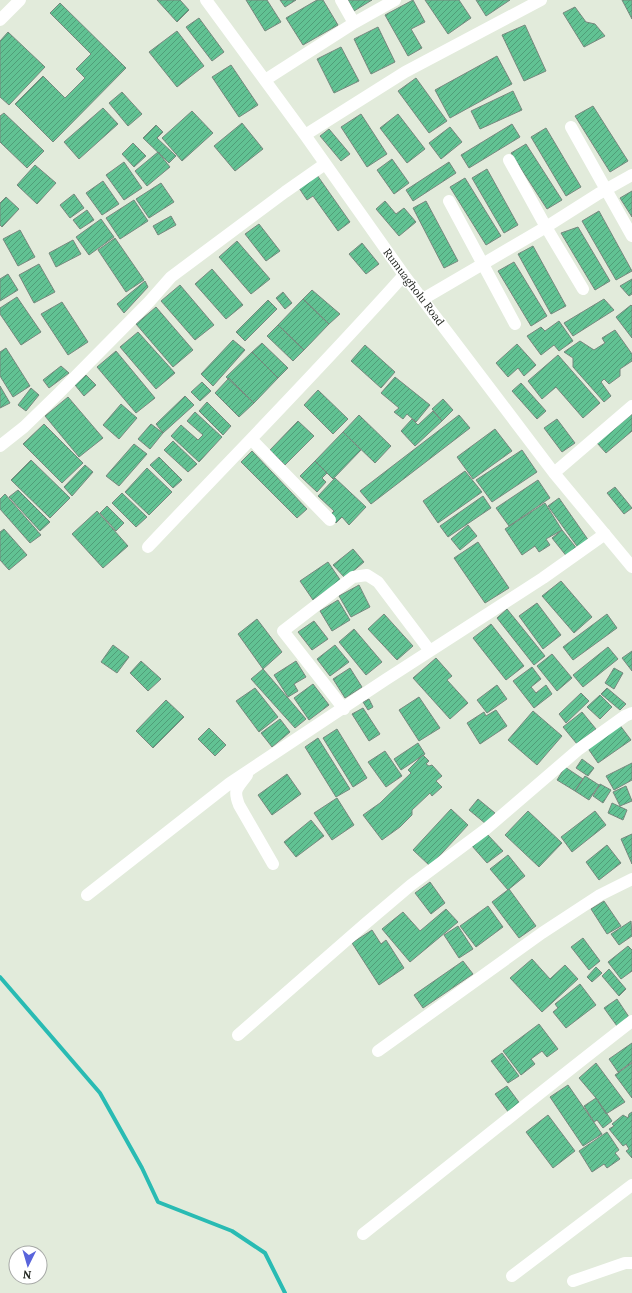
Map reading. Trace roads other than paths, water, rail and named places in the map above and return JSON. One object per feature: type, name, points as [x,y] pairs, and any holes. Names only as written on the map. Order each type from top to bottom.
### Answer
[{"type":"street","points":[[0,20],[20,0]]},
{"type":"street","name":"Rumuagholu Road","points":[[206,0],[305,135],[404,275],[424,299],[554,473],[632,567]]},
{"type":"street","points":[[341,0],[354,23]]},
{"type":"street","points":[[265,80],[354,23],[395,0]]},
{"type":"street","points":[[305,135],[405,72],[541,0]]},
{"type":"street","points":[[571,127],[632,236]]},
{"type":"street","points":[[509,160],[546,227],[583,289]]},
{"type":"street","points":[[0,446],[24,427],[58,394],[171,277],[325,164]]},
{"type":"street","points":[[424,299],[632,175]]},
{"type":"street","points":[[449,201],[515,324]]},
{"type":"street","points":[[148,547],[360,325],[404,275]]},
{"type":"street","points":[[554,473],[632,406]]},
{"type":"street","points":[[252,439],[330,520]]},
{"type":"street","points":[[87,895],[230,783],[543,578],[605,534]]},
{"type":"street","points":[[344,709],[283,631],[353,577],[367,575],[378,582],[430,651]]},
{"type":"street","points":[[238,1035],[364,924],[411,885],[486,829],[579,749],[632,712]]},
{"type":"street","points":[[251,770],[236,790],[236,796],[239,805],[273,864]]},
{"type":"street","points":[[378,1051],[542,932],[600,895],[632,879]]},
{"type":"street","points":[[363,1234],[485,1138],[534,1097],[632,1021]]},
{"type":"street","points":[[512,1276],[632,1185]]},
{"type":"street","points":[[573,1281],[632,1263]]},
{"type":"waterway","points":[[0,977],[100,1093],[142,1168],[158,1202],[232,1231],[265,1253],[285,1293]]}]
